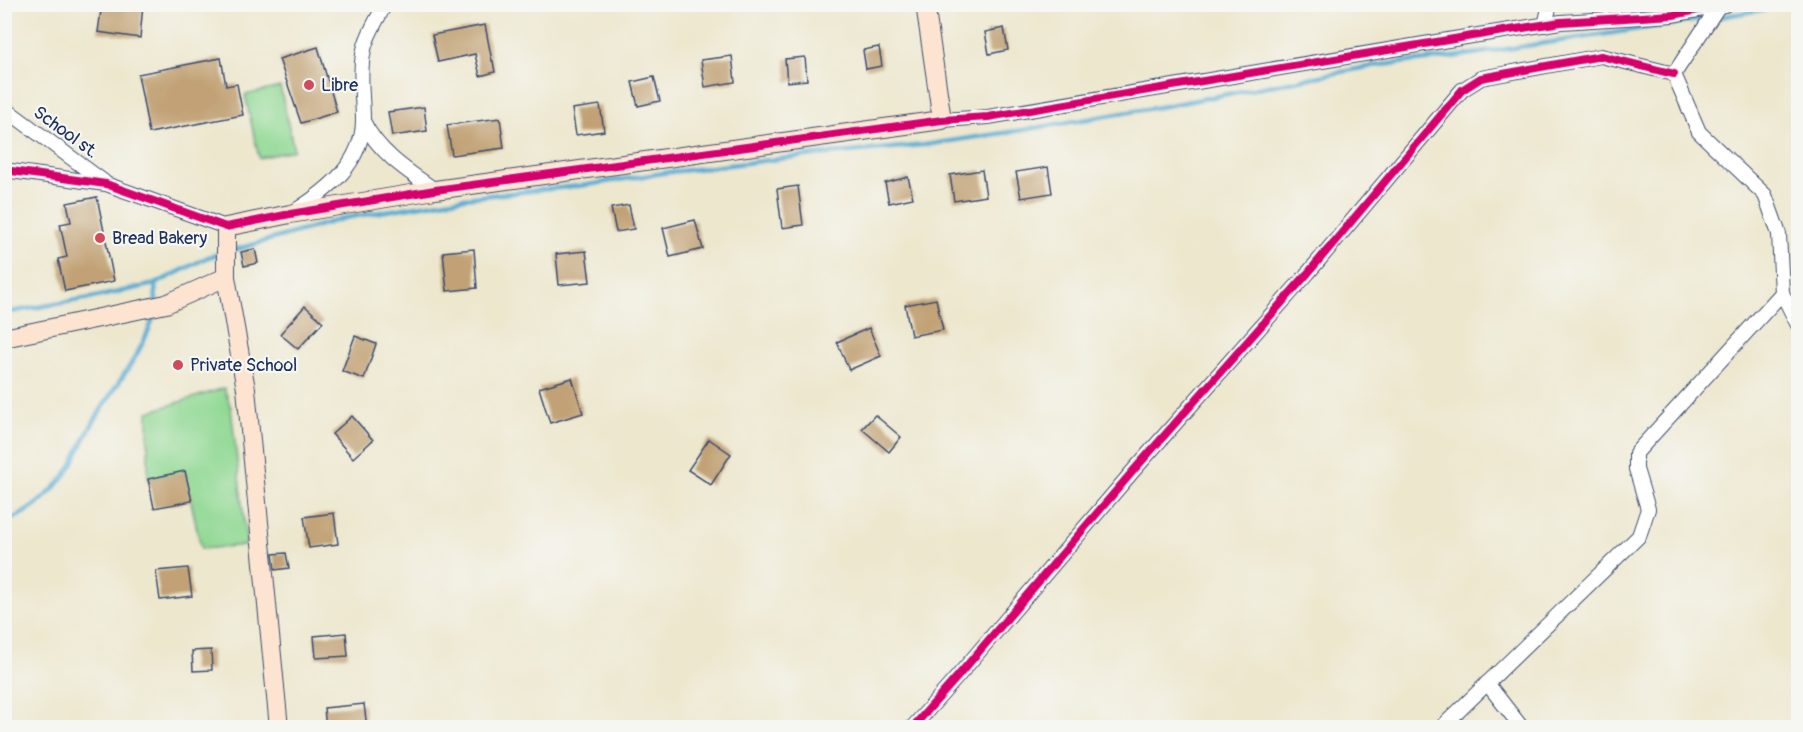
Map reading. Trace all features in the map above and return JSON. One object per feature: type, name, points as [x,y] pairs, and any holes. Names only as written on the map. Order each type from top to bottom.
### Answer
[{"type":"street","points":[[290,214],[338,180],[361,141],[363,53],[385,4]]},
{"type":"street","points":[[926,4],[942,120]]},
{"type":"street","points":[[1545,25],[1550,4]]},
{"type":"street","points":[[4,170],[106,184],[226,227],[435,190],[942,120],[988,117],[1545,25],[1673,15],[1722,5]]},
{"type":"street","points":[[1674,74],[1722,5]]},
{"type":"street","points":[[912,728],[1133,471],[1308,273],[1462,90],[1481,78],[1601,56],[1674,74]]},
{"type":"street","points":[[1674,74],[1699,132],[1765,195],[1779,234],[1782,293],[1798,325]]},
{"type":"street","name":"School st.","points":[[4,108],[106,184]]},
{"type":"street","points":[[363,122],[381,149],[435,190]]},
{"type":"street","points":[[226,227],[226,277],[246,389],[279,728]]},
{"type":"street","points":[[4,338],[166,304],[226,277]]},
{"type":"street","points":[[1442,728],[1639,536],[1648,509],[1636,469],[1636,453],[1782,293]]},
{"type":"street","points":[[1487,683],[1522,728]]},
{"type":"green space","points":[[280,87],[294,150],[259,158],[245,95]]},
{"type":"green space","points":[[224,388],[231,408],[247,545],[201,549],[185,472],[148,479],[148,412]]},
{"type":"building","points":[[102,4],[143,4],[140,38],[98,32]]},
{"type":"building","points":[[485,25],[495,72],[480,76],[475,54],[438,62],[432,35]]},
{"type":"building","points":[[1004,28],[1008,50],[989,54],[985,32]]},
{"type":"building","name":"Libre","points":[[318,47],[337,112],[301,123],[279,59]]},
{"type":"building","points":[[879,47],[882,66],[866,69],[863,50]]},
{"type":"building","points":[[732,56],[735,82],[705,87],[701,60]]},
{"type":"building","points":[[805,57],[807,80],[787,82],[785,59]]},
{"type":"building","points":[[221,58],[226,86],[237,84],[243,115],[149,133],[138,74]]},
{"type":"building","points":[[654,77],[660,101],[638,106],[632,82]]},
{"type":"building","points":[[600,105],[604,131],[576,135],[572,109]]},
{"type":"building","points":[[424,107],[427,131],[392,136],[388,112]]},
{"type":"building","points":[[500,118],[504,148],[452,155],[447,125]]},
{"type":"building","points":[[1048,167],[1052,193],[1021,198],[1016,172]]},
{"type":"building","points":[[982,170],[986,196],[954,201],[950,175]]},
{"type":"building","points":[[908,177],[913,198],[889,203],[885,183]]},
{"type":"building","points":[[798,186],[803,225],[782,228],[777,189]]},
{"type":"building","points":[[97,197],[114,281],[65,291],[58,259],[67,257],[60,224],[71,222],[67,203]]},
{"type":"building","points":[[629,205],[634,229],[616,232],[611,208]]},
{"type":"building","points":[[695,220],[703,249],[670,257],[663,228]]},
{"type":"building","points":[[255,249],[258,263],[244,266],[241,252]]},
{"type":"building","points":[[474,249],[477,288],[447,291],[443,252]]},
{"type":"building","points":[[586,251],[590,282],[559,285],[556,254]]},
{"type":"building","points":[[936,299],[943,330],[911,336],[905,305]]},
{"type":"building","points":[[305,306],[323,322],[298,349],[280,334]]},
{"type":"building","points":[[869,328],[881,356],[849,370],[837,342]]},
{"type":"building","points":[[355,336],[376,344],[364,379],[342,371]]},
{"type":"building","points":[[572,378],[583,413],[550,423],[539,388]]},
{"type":"building","points":[[875,415],[901,437],[889,452],[862,429]]},
{"type":"building","points":[[352,416],[373,440],[353,458],[332,434]]},
{"type":"building","points":[[709,439],[731,454],[711,485],[688,470]]},
{"type":"building","points":[[185,471],[192,501],[154,508],[148,479]]},
{"type":"building","points":[[334,513],[338,544],[309,548],[304,517]]},
{"type":"building","points":[[286,553],[289,568],[275,570],[273,554]]},
{"type":"building","points":[[188,568],[192,596],[160,600],[156,571]]},
{"type":"building","points":[[346,633],[348,656],[316,658],[314,636]]},
{"type":"building","points":[[211,650],[212,670],[193,671],[192,651]]},
{"type":"building","points":[[364,704],[367,728],[326,728],[324,708]]},
{"type":"waterway","points":[[1714,18],[1795,4]]},
{"type":"waterway","points":[[231,251],[345,218],[464,198],[587,185],[795,157],[924,145],[1165,106],[1373,66],[1453,57],[1706,19]]},
{"type":"waterway","points":[[4,313],[155,284],[208,257],[223,253]]},
{"type":"waterway","points":[[155,284],[156,301]]},
{"type":"waterway","points":[[4,522],[36,504],[63,478],[88,431],[135,357],[150,328],[155,312]]},
{"type":"cycle path","points":[[4,170],[106,184],[226,227],[435,190],[942,120],[988,117],[1561,22],[1673,15],[1727,4]]},
{"type":"cycle path","points":[[912,728],[1133,471],[1308,273],[1462,90],[1481,78],[1601,56],[1674,74]]},
{"type":"place","name":"Libre","points":[[309,85]]},
{"type":"place","name":"Bread Bakery","points":[[100,238]]},
{"type":"place","name":"Private School","points":[[178,365]]}]
